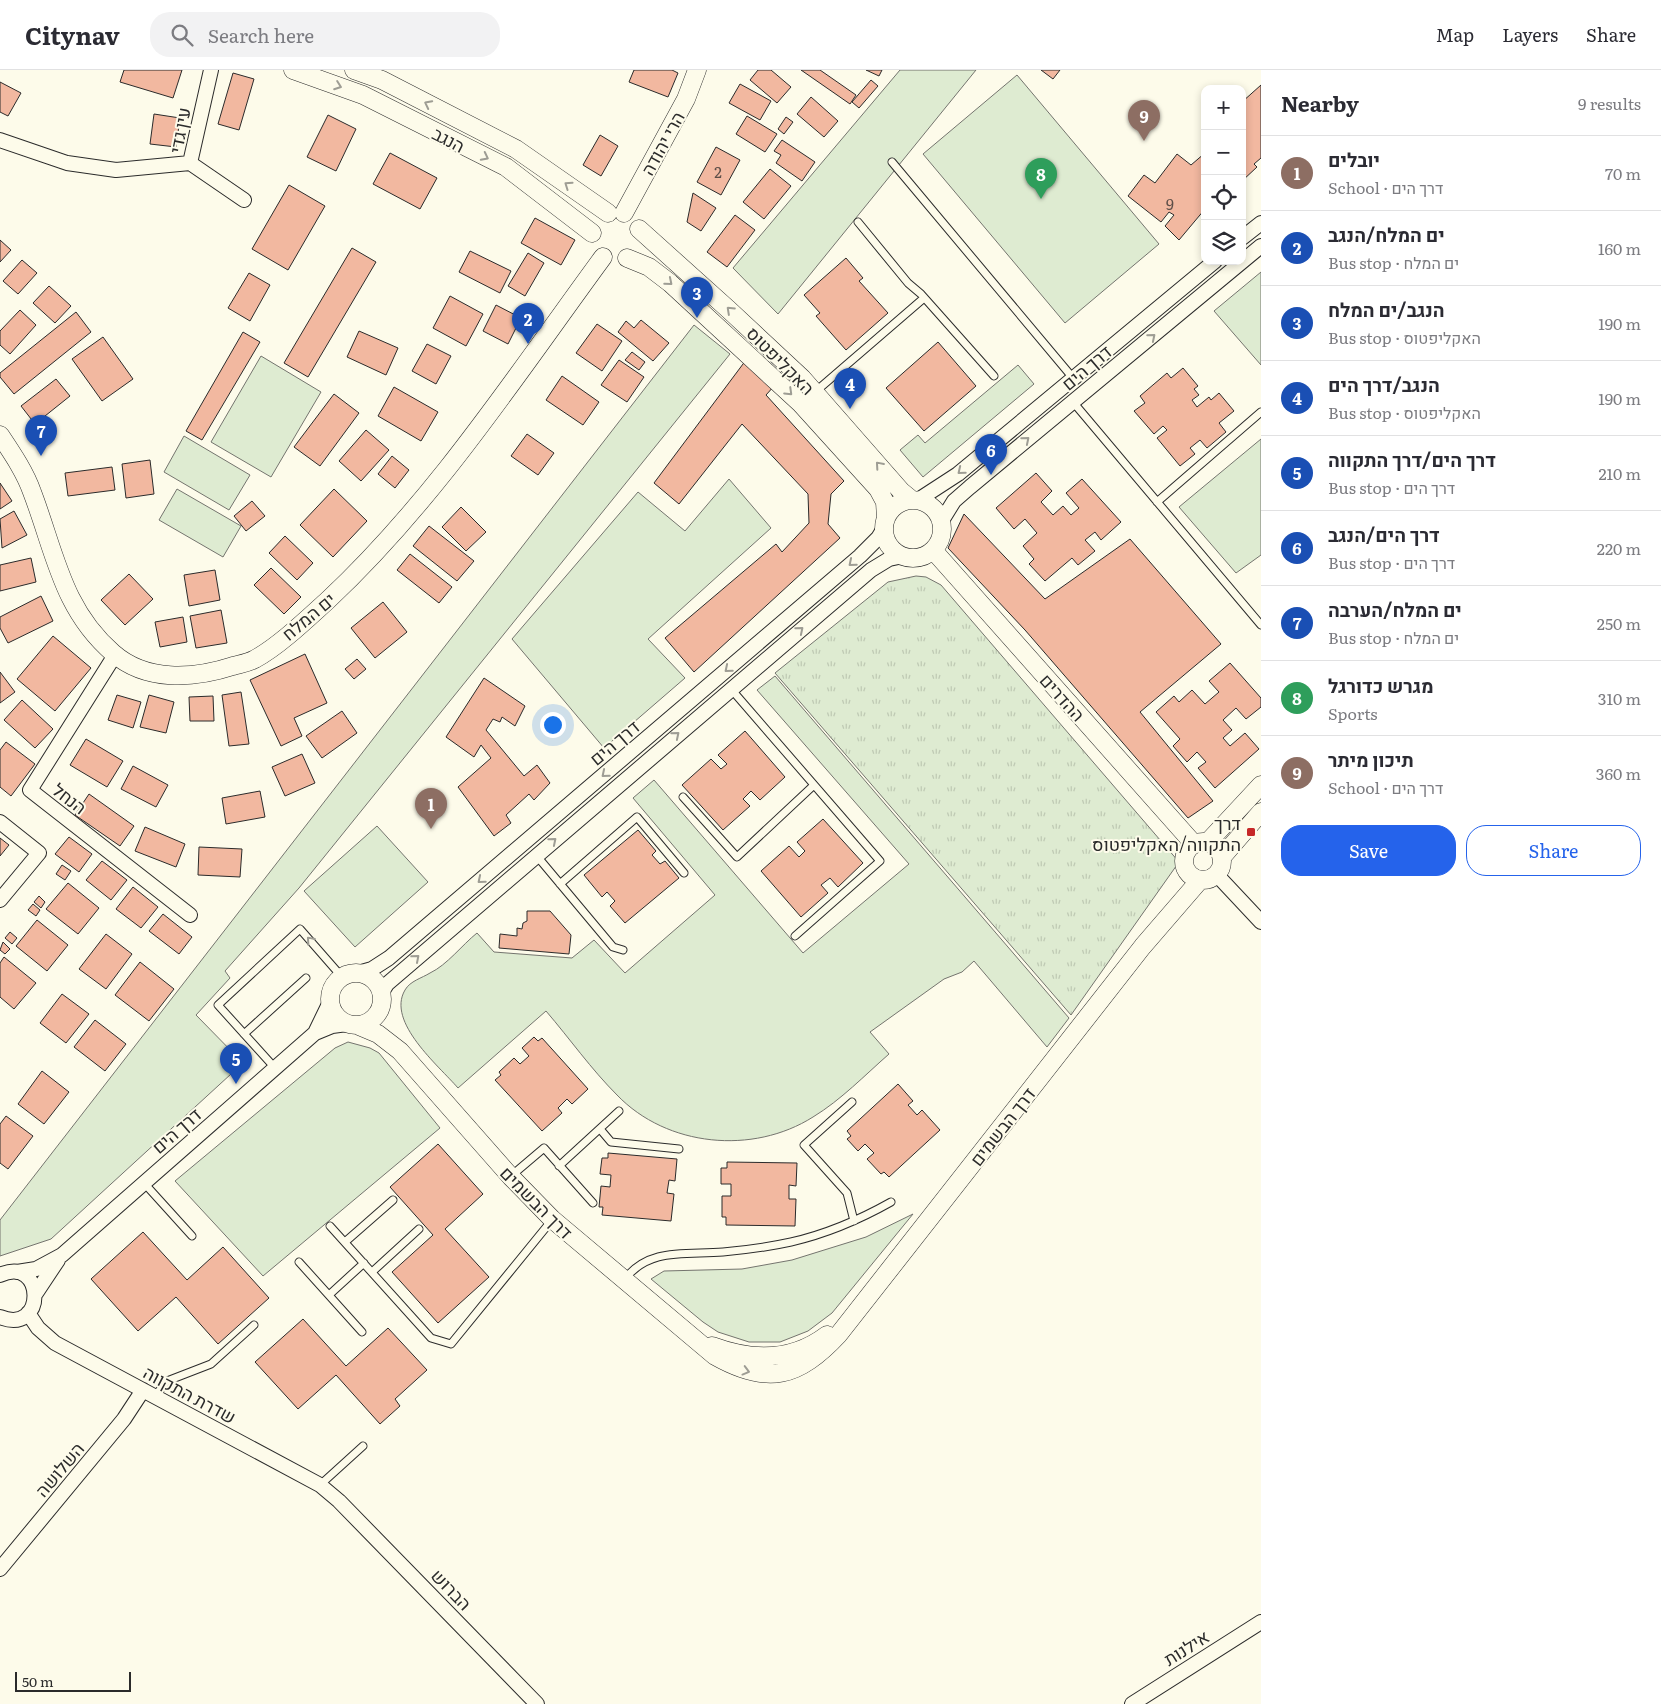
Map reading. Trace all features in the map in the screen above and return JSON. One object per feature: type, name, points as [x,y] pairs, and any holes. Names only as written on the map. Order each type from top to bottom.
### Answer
[{"type":"street","name":"עין גדי","points":[[211,70],[190,163],[244,200]]},
{"type":"street","name":"הנגב","points":[[292,70],[363,95],[506,168],[592,232]]},
{"type":"street","name":"הנגב","points":[[354,70],[382,80],[516,149],[616,213]]},
{"type":"street","name":"הרי יהודה","points":[[616,213],[686,99],[696,70]]},
{"type":"street","points":[[0,140],[66,163],[108,169],[190,163]]},
{"type":"street","points":[[616,213],[636,222],[639,229],[638,246],[627,258],[611,260],[603,257],[593,244],[592,232],[596,222],[616,213]]},
{"type":"street","points":[[1246,235],[1261,223]]},
{"type":"street","name":"האקליפטוס","points":[[639,229],[728,309],[814,392],[901,490],[915,500]]},
{"type":"street","name":"דרך הים","points":[[941,522],[954,501],[1261,246]]},
{"type":"street","name":"ים המלח","points":[[0,435],[32,490],[66,590],[87,628],[114,655],[142,670],[177,677],[211,673],[255,659],[304,622],[370,560],[464,446],[603,257]]},
{"type":"street","name":"האקליפטוס","points":[[627,258],[649,267],[670,283],[801,404],[878,489],[885,502],[885,523]]},
{"type":"street","name":"דרך הים","points":[[915,500],[958,474],[1210,265]]},
{"type":"street","points":[[915,500],[932,506],[941,522],[942,535],[933,550],[916,558],[903,556],[889,545],[885,523],[894,507],[902,502],[915,500]]},
{"type":"street","name":"דרך הים","points":[[350,975],[372,969],[389,958],[860,556],[878,538],[885,523]]},
{"type":"street","name":"ההדרים","points":[[933,550],[1201,843]]},
{"type":"street","name":"דרך הים","points":[[382,1000],[387,984],[536,855],[871,570],[889,559],[903,556]]},
{"type":"street","name":"הנחל","points":[[114,655],[30,790],[190,915]]},
{"type":"street","points":[[1261,785],[1184,858],[1183,863],[1261,922]]},
{"type":"street","points":[[1222,857],[1261,812]]},
{"type":"street","points":[[0,822],[39,853],[0,900]]},
{"type":"street","points":[[1201,843],[1217,847],[1222,857],[1222,863],[1202,876]]},
{"type":"street","name":"דרך הבשמים","points":[[382,1000],[391,1037],[400,1051],[511,1177],[552,1219],[691,1336],[735,1354],[755,1357],[791,1354],[821,1340],[861,1304],[1142,946],[1202,876]]},
{"type":"street","points":[[350,975],[373,978],[382,1000],[371,1022],[353,1025],[334,1014],[330,1002],[332,990],[350,975]]},
{"type":"street","name":"דרך הים","points":[[315,1033],[330,1002]]},
{"type":"street","name":"דרך הים","points":[[0,1275],[36,1269],[62,1255],[315,1033],[332,1026],[353,1025]]},
{"type":"street","name":"דרך הבשמים","points":[[353,1025],[378,1034],[400,1051]]},
{"type":"street","name":"דרך הים","points":[[28,1313],[34,1304],[36,1293],[62,1255]]},
{"type":"street","points":[[17,1272],[30,1279],[36,1293]]},
{"type":"street","points":[[0,1317],[14,1320],[28,1313]]},
{"type":"street","name":"שדרת התקווה","points":[[28,1313],[38,1328],[55,1342],[320,1485],[339,1501]]},
{"type":"street","name":"השלושה","points":[[0,1569],[124,1419],[149,1393]]},
{"type":"street","name":"הברוש","points":[[339,1501],[537,1704]]},
{"type":"street","name":"אילנות","points":[[1132,1704],[1261,1622]]},
{"type":"lane","points":[[892,162],[1073,378]]},
{"type":"lane","points":[[858,222],[908,283],[924,298],[994,376]]},
{"type":"lane","points":[[814,392],[924,298]]},
{"type":"lane","points":[[1073,402],[1261,626]]},
{"type":"lane","points":[[1157,502],[1261,412]]},
{"type":"lane","points":[[731,689],[880,861],[795,936]]},
{"type":"lane","points":[[683,797],[737,857],[814,785]]},
{"type":"lane","points":[[560,884],[637,817],[684,873]]},
{"type":"lane","points":[[536,855],[612,947],[623,950]]},
{"type":"lane","points":[[275,1068],[218,1005],[300,929],[350,975]]},
{"type":"lane","points":[[244,1034],[306,978]]},
{"type":"lane","points":[[852,1102],[804,1145],[847,1193],[854,1221]]},
{"type":"lane","points":[[559,1166],[619,1111]]},
{"type":"lane","points":[[600,1129],[611,1142],[679,1149]]},
{"type":"lane","points":[[511,1177],[544,1148],[592,1203]]},
{"type":"lane","points":[[144,1183],[192,1236]]},
{"type":"lane","points":[[345,1242],[394,1200]]},
{"type":"lane","points":[[624,1281],[640,1264],[660,1255],[723,1252],[771,1246],[814,1235],[854,1221],[891,1202]]},
{"type":"lane","points":[[330,1226],[431,1338],[450,1344],[552,1219]]},
{"type":"lane","points":[[372,1272],[419,1229]]},
{"type":"lane","points":[[299,1262],[362,1332]]},
{"type":"lane","points":[[329,1295],[364,1263]]},
{"type":"lane","points":[[149,1393],[166,1381],[211,1364],[254,1325]]},
{"type":"lane","points":[[320,1485],[362,1446]]},
{"type":"green space","points":[[900,70],[976,70],[778,314],[733,268]]},
{"type":"green space","points":[[1017,75],[1159,244],[1065,323],[923,154]]},
{"type":"green space","points":[[1261,272],[1261,365],[1214,311]]},
{"type":"green space","points":[[694,325],[730,354],[299,888],[225,971],[230,978],[196,1015],[243,1063],[51,1239],[0,1256],[0,1220]]},
{"type":"green space","points":[[261,356],[321,392],[271,477],[211,442]]},
{"type":"green space","points":[[1018,365],[1034,384],[923,477],[900,450],[918,435],[925,443]]},
{"type":"green space","points":[[184,436],[250,475],[229,510],[164,472]]},
{"type":"green space","points":[[1261,439],[1261,555],[1236,573],[1179,507]]},
{"type":"green space","points":[[729,479],[771,528],[648,639],[685,678],[604,748],[512,639],[638,492],[685,531]]},
{"type":"green space","points":[[177,489],[241,526],[223,557],[159,520]]},
{"type":"green space","points":[[916,576],[926,577],[941,585],[1179,862],[1071,1015],[775,673],[888,582]]},
{"type":"green space","points":[[775,676],[1069,1018],[1047,1047],[974,961],[962,972],[944,979],[870,1032],[889,1054],[843,1095],[813,1117],[789,1129],[764,1137],[738,1140],[711,1140],[685,1135],[660,1126],[637,1112],[607,1085],[546,1011],[458,1088],[417,1043],[408,1029],[403,1016],[401,1002],[405,990],[410,984],[442,965],[477,933],[494,952],[572,958],[594,940],[625,973],[715,895],[633,798],[654,780],[803,953],[909,864],[757,690]]},
{"type":"green space","points":[[377,826],[428,882],[355,947],[304,891]]},
{"type":"green space","points":[[348,1042],[370,1048],[379,1053],[440,1128],[263,1276],[175,1181],[335,1048]]},
{"type":"green space","points":[[913,1214],[832,1313],[808,1331],[780,1342],[749,1342],[718,1332],[651,1279],[664,1271],[742,1269],[792,1260],[866,1237]]},
{"type":"building","points":[[124,70],[182,70],[173,98],[120,82]]},
{"type":"building","points":[[634,70],[672,70],[678,73],[668,97],[629,82]]},
{"type":"building","points":[[758,70],[771,70],[791,87],[777,103],[750,80]]},
{"type":"building","points":[[801,70],[820,70],[856,95],[850,104]]},
{"type":"building","points":[[866,70],[882,70],[879,76]]},
{"type":"building","points":[[1041,70],[1060,70],[1053,79]]},
{"type":"building","points":[[233,73],[254,79],[239,130],[218,124]]},
{"type":"building","points":[[871,80],[878,86],[859,108],[852,102]]},
{"type":"building","points":[[0,82],[21,93],[8,116],[0,112]]},
{"type":"building","points":[[740,84],[771,101],[760,120],[729,103]]},
{"type":"building","points":[[1261,85],[1261,158],[1254,164],[1257,167],[1246,177],[1246,130],[1246,98]]},
{"type":"building","points":[[811,97],[838,121],[824,137],[797,114]]},
{"type":"building","points":[[154,114],[180,118],[176,147],[150,144]]},
{"type":"building","points":[[328,115],[356,129],[336,171],[307,157]]},
{"type":"building","points":[[747,116],[777,134],[765,152],[736,134]]},
{"type":"building","points":[[786,117],[793,122],[784,134],[778,129]]},
{"type":"building","points":[[600,135],[618,146],[601,176],[583,165]]},
{"type":"building","points":[[782,140],[815,162],[802,181],[776,163],[781,155],[774,151]]},
{"type":"building","points":[[716,147],[740,160],[721,195],[697,182]]},
{"type":"building","points":[[390,153],[437,178],[420,209],[373,184]]},
{"type":"building","points":[[1177,154],[1191,165],[1201,156],[1201,214],[1179,240],[1165,226],[1174,215],[1169,212],[1161,222],[1128,196],[1144,175],[1155,183]]},
{"type":"building","points":[[770,169],[791,186],[764,219],[743,202]]},
{"type":"building","points":[[289,185],[325,206],[288,270],[252,249]]},
{"type":"building","points":[[693,193],[716,208],[701,231],[687,222]]},
{"type":"building","points":[[735,215],[755,230],[727,267],[707,252]]},
{"type":"building","points":[[535,218],[575,240],[561,265],[521,243]]},
{"type":"building","points":[[0,240],[11,250],[0,262]]},
{"type":"building","points":[[352,248],[376,262],[308,377],[284,363]]},
{"type":"building","points":[[470,251],[511,271],[500,293],[459,272]]},
{"type":"building","points":[[528,253],[544,263],[525,296],[508,286]]},
{"type":"building","points":[[846,258],[863,278],[859,281],[888,313],[846,350],[816,316],[820,313],[804,295]]},
{"type":"building","points":[[22,260],[37,273],[18,294],[3,281]]},
{"type":"building","points":[[249,273],[270,285],[250,321],[228,308]]},
{"type":"building","points":[[49,286],[71,306],[55,323],[33,303]]},
{"type":"building","points":[[450,296],[483,314],[466,346],[433,328]]},
{"type":"building","points":[[496,305],[521,318],[508,344],[483,331]]},
{"type":"building","points":[[20,310],[36,325],[10,354],[0,345],[0,331]]},
{"type":"building","points":[[76,312],[91,332],[14,394],[0,377],[0,373]]},
{"type":"building","points":[[641,320],[669,343],[653,361],[618,332],[626,321],[634,328]]},
{"type":"building","points":[[597,324],[622,341],[602,371],[576,353]]},
{"type":"building","points":[[359,331],[398,348],[386,375],[347,357]]},
{"type":"building","points":[[243,332],[260,342],[202,440],[186,431]]},
{"type":"building","points":[[103,337],[133,379],[102,401],[72,359]]},
{"type":"building","points":[[938,342],[976,386],[924,431],[886,388]]},
{"type":"building","points":[[427,344],[451,356],[436,384],[412,371]]},
{"type":"building","points":[[632,352],[645,362],[639,370],[625,360]]},
{"type":"building","points":[[619,360],[644,377],[627,402],[601,385]]},
{"type":"building","points":[[746,360],[775,385],[766,395],[844,481],[831,494],[828,524],[840,538],[694,672],[665,638],[776,544],[782,552],[809,523],[808,494],[742,424],[679,504],[654,483]]},
{"type":"building","points":[[1183,368],[1198,386],[1194,389],[1199,395],[1192,400],[1197,407],[1209,397],[1211,400],[1219,393],[1234,411],[1219,423],[1226,432],[1207,448],[1200,440],[1190,448],[1195,454],[1180,466],[1157,438],[1167,430],[1163,426],[1154,434],[1134,411],[1145,403],[1140,396],[1167,373],[1171,378]]},
{"type":"building","points":[[562,376],[599,402],[583,425],[546,400]]},
{"type":"building","points":[[56,379],[70,396],[35,424],[21,406]]},
{"type":"building","points":[[394,387],[438,412],[421,441],[378,416]]},
{"type":"building","points":[[334,394],[359,413],[320,466],[294,447]]},
{"type":"building","points":[[366,430],[389,450],[361,481],[339,461]]},
{"type":"building","points":[[527,434],[554,453],[538,475],[511,456]]},
{"type":"building","points":[[392,456],[409,470],[395,488],[378,474]]},
{"type":"building","points":[[150,460],[154,494],[126,498],[122,464]]},
{"type":"building","points":[[112,467],[115,490],[68,496],[65,473]]},
{"type":"building","points":[[1036,473],[1052,491],[1041,502],[1053,515],[1063,506],[1071,515],[1079,508],[1066,493],[1082,479],[1121,522],[1101,540],[1095,532],[1085,540],[1095,551],[1078,565],[1072,558],[1045,581],[1029,564],[1034,559],[1023,546],[1037,533],[1025,519],[1014,529],[996,508]]},
{"type":"building","points":[[0,483],[12,501],[0,509]]},
{"type":"building","points":[[334,489],[367,521],[333,557],[300,525]]},
{"type":"building","points":[[252,501],[265,516],[246,531],[234,516]]},
{"type":"building","points":[[461,507],[486,532],[466,551],[442,527]]},
{"type":"building","points":[[14,511],[27,535],[2,548],[0,519]]},
{"type":"building","points":[[964,514],[1045,599],[1130,539],[1221,644],[1140,712],[1213,801],[1188,818],[1025,630],[948,548]]},
{"type":"building","points":[[429,526],[474,561],[457,581],[413,546]]},
{"type":"building","points":[[285,536],[313,563],[297,580],[269,553]]},
{"type":"building","points":[[410,554],[452,587],[439,603],[397,570]]},
{"type":"building","points":[[31,558],[36,582],[0,591],[0,565]]},
{"type":"building","points":[[271,568],[301,597],[284,614],[254,585]]},
{"type":"building","points":[[215,570],[220,600],[189,606],[184,575]]},
{"type":"building","points":[[129,574],[153,599],[125,625],[101,600]]},
{"type":"building","points":[[41,596],[53,621],[8,643],[0,628],[0,617]]},
{"type":"building","points":[[383,602],[407,632],[375,658],[351,628]]},
{"type":"building","points":[[221,610],[227,643],[196,648],[190,616]]},
{"type":"building","points":[[183,617],[187,642],[160,647],[155,622]]},
{"type":"building","points":[[53,636],[91,668],[55,711],[17,679]]},
{"type":"building","points":[[305,654],[327,703],[294,718],[302,736],[281,746],[250,680]]},
{"type":"building","points":[[357,659],[366,669],[354,679],[345,669]]},
{"type":"building","points":[[1230,663],[1261,698],[1261,707],[1246,719],[1236,708],[1223,720],[1232,730],[1223,738],[1230,746],[1245,733],[1259,749],[1215,788],[1198,768],[1206,762],[1197,752],[1187,762],[1173,746],[1180,739],[1156,712],[1174,696],[1179,702],[1192,690],[1205,704],[1219,692],[1209,681]]},
{"type":"building","points":[[0,672],[15,692],[0,703]]},
{"type":"building","points":[[484,678],[525,706],[515,726],[502,717],[500,722],[493,719],[486,730],[524,776],[537,765],[550,783],[534,800],[529,794],[506,815],[511,823],[494,836],[458,787],[491,758],[481,745],[474,757],[446,737]]},
{"type":"building","points":[[241,692],[249,744],[229,746],[222,695]]},
{"type":"building","points":[[117,695],[141,702],[133,728],[108,720]]},
{"type":"building","points":[[149,695],[174,702],[166,733],[140,727]]},
{"type":"building","points":[[213,696],[214,721],[190,721],[189,697]]},
{"type":"building","points":[[22,700],[53,729],[35,748],[4,720]]},
{"type":"building","points":[[342,711],[357,733],[322,758],[306,736]]},
{"type":"building","points":[[745,731],[785,777],[760,800],[751,791],[743,799],[750,806],[723,830],[682,785],[711,759],[721,769],[727,764],[718,755]]},
{"type":"building","points":[[86,739],[123,761],[107,787],[70,765]]},
{"type":"building","points":[[6,742],[35,764],[11,796],[0,787],[0,750]]},
{"type":"building","points":[[302,754],[315,783],[285,796],[272,767]]},
{"type":"building","points":[[133,766],[168,785],[156,807],[121,789]]},
{"type":"building","points":[[260,791],[265,817],[226,824],[222,798]]},
{"type":"building","points":[[89,794],[134,826],[120,846],[75,815]]},
{"type":"building","points":[[823,819],[863,863],[838,887],[830,878],[821,885],[828,893],[801,917],[761,871],[789,846],[799,857],[805,851],[797,842]]},
{"type":"building","points":[[145,827],[185,844],[176,867],[135,851]]},
{"type":"building","points":[[638,830],[656,851],[652,855],[660,864],[665,861],[679,878],[625,923],[610,906],[615,901],[607,892],[602,897],[584,875]]},
{"type":"building","points":[[69,837],[92,854],[79,872],[55,854]]},
{"type":"building","points":[[0,838],[9,845],[0,856]]},
{"type":"building","points":[[199,847],[242,849],[240,877],[198,875]]},
{"type":"building","points":[[102,861],[127,880],[111,900],[86,880]]},
{"type":"building","points":[[62,865],[71,871],[65,880],[56,874]]},
{"type":"building","points":[[68,883],[99,908],[78,934],[46,909]]},
{"type":"building","points":[[133,887],[158,907],[141,928],[116,909]]},
{"type":"building","points":[[39,896],[45,902],[41,908],[34,902]]},
{"type":"building","points":[[33,904],[40,910],[36,916],[28,910]]},
{"type":"building","points":[[527,911],[550,911],[571,935],[569,954],[499,948],[500,934],[517,936],[517,928],[522,929],[523,923],[527,921]]},
{"type":"building","points":[[163,914],[192,937],[179,954],[149,931]]},
{"type":"building","points":[[37,920],[68,945],[47,971],[16,946]]},
{"type":"building","points":[[10,932],[17,938],[12,944],[5,938]]},
{"type":"building","points":[[106,934],[132,954],[106,989],[79,969]]},
{"type":"building","points":[[3,942],[10,949],[5,954],[0,950]]},
{"type":"building","points":[[4,957],[36,983],[14,1009],[0,997],[0,963]]},
{"type":"building","points":[[140,962],[174,989],[149,1021],[115,995]]},
{"type":"building","points":[[62,994],[89,1014],[66,1043],[40,1023]]},
{"type":"building","points":[[95,1020],[126,1044],[105,1071],[74,1047]]},
{"type":"building","points":[[534,1037],[538,1041],[542,1038],[588,1089],[572,1104],[567,1099],[558,1108],[562,1113],[542,1131],[495,1080],[501,1075],[499,1072],[514,1058],[520,1064],[529,1056],[522,1048]]},
{"type":"building","points":[[42,1071],[69,1092],[44,1124],[18,1104]]},
{"type":"building","points":[[898,1084],[913,1101],[908,1105],[917,1115],[922,1110],[940,1130],[889,1177],[884,1172],[881,1174],[867,1159],[874,1153],[865,1144],[858,1151],[847,1139],[851,1136],[847,1131]]},
{"type":"building","points":[[6,1116],[33,1136],[8,1169],[0,1163],[0,1124]]},
{"type":"building","points":[[438,1144],[483,1194],[445,1229],[489,1277],[438,1323],[392,1272],[433,1235],[390,1187]]},
{"type":"building","points":[[608,1153],[677,1159],[675,1181],[669,1180],[667,1193],[674,1194],[671,1221],[602,1215],[603,1207],[599,1207],[601,1186],[610,1187],[611,1175],[600,1174],[602,1158],[608,1158]]},
{"type":"building","points":[[727,1162],[797,1163],[796,1186],[789,1185],[789,1199],[796,1199],[795,1226],[726,1225],[726,1217],[722,1217],[722,1196],[731,1196],[731,1184],[721,1184],[721,1168],[727,1168]]},
{"type":"building","points":[[143,1232],[187,1280],[223,1247],[269,1298],[218,1344],[176,1297],[138,1331],[91,1279]]},
{"type":"building","points":[[303,1319],[346,1366],[388,1328],[427,1370],[395,1399],[400,1406],[380,1424],[336,1375],[298,1409],[255,1362]]},
{"type":"place","name":"תיכון מיתר","points":[[1144,141]]},
{"type":"place","name":"מגרש כדורגל","points":[[1041,199]]},
{"type":"place","name":"הנגב/ים המלח","points":[[697,318]]},
{"type":"place","name":"ים המלח/הנגב","points":[[528,344]]},
{"type":"place","name":"הנגב/דרך הים","points":[[850,409]]},
{"type":"place","name":"ים המלח/הערבה","points":[[41,456]]},
{"type":"place","name":"דרך הים/הנגב","points":[[991,475]]},
{"type":"place","name":"יובלים","points":[[431,829]]},
{"type":"place","name":"דרך התקווה/האקליפטוס","points":[[1251,832]]},
{"type":"place","name":"דרך הים/דרך התקווה","points":[[236,1084]]}]
